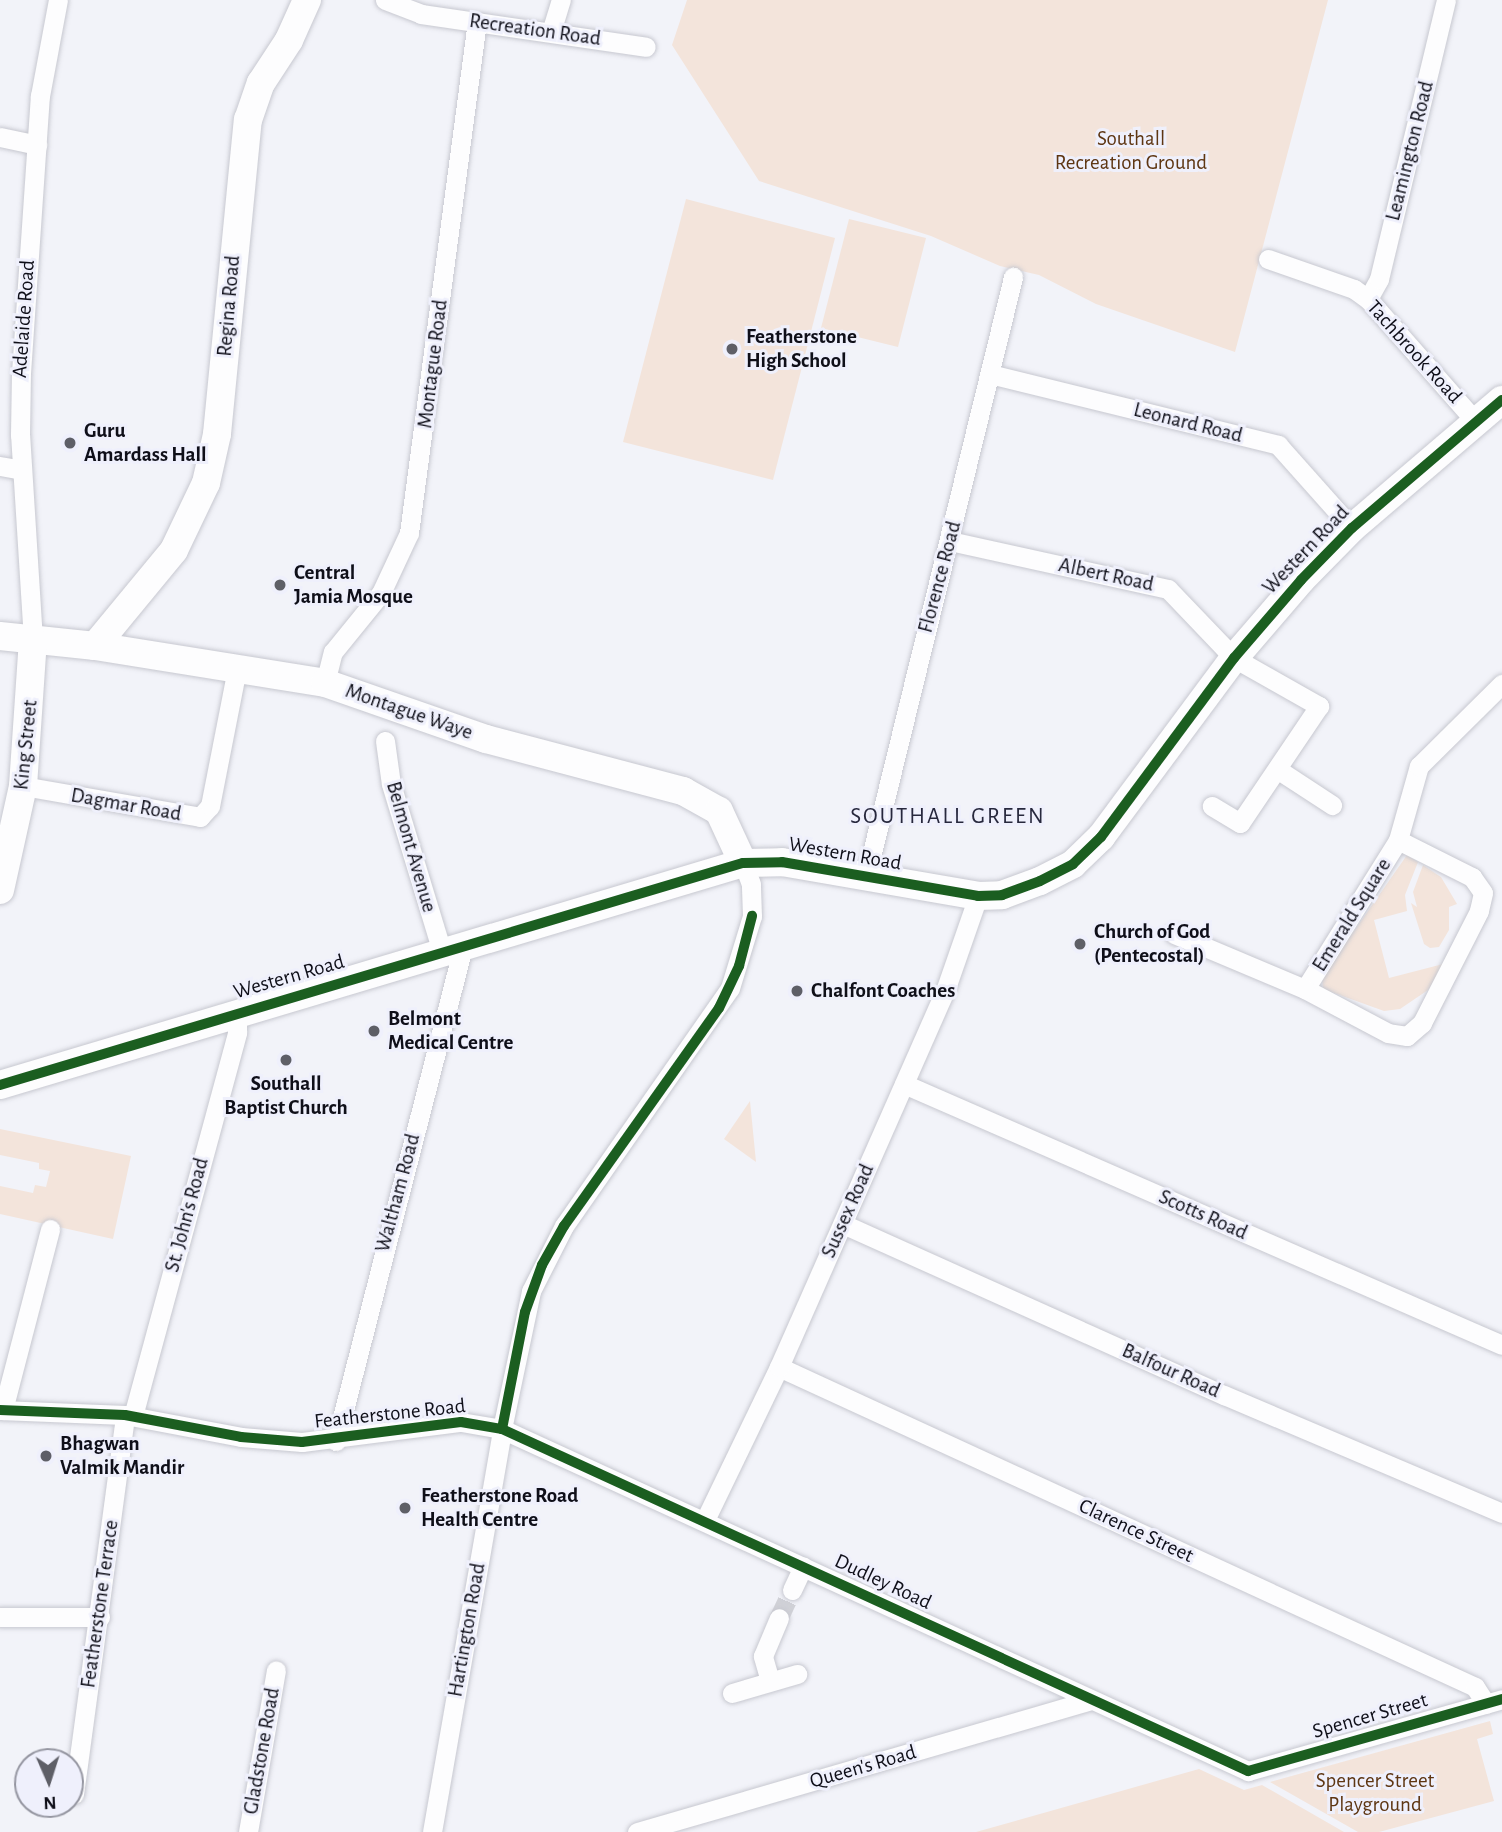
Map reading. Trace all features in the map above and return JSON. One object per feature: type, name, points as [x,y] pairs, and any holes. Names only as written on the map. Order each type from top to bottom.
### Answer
[{"type":"street","name":"Adelaide Road","points":[[33,640],[22,470],[20,373],[45,55],[58,0]]},
{"type":"street","name":"Regina Road","points":[[96,646],[174,550],[209,472],[218,422],[248,120],[261,83],[289,40],[307,0]]},
{"type":"street","name":"Recreation Road","points":[[385,0],[421,13],[646,47]]},
{"type":"street","points":[[551,32],[561,0]]},
{"type":"street","name":"Leamington Road","points":[[1368,299],[1379,279],[1446,0]]},
{"type":"street","name":"Montague Road","points":[[325,683],[333,652],[381,593],[408,533],[477,21]]},
{"type":"street","points":[[0,137],[37,145]]},
{"type":"street","name":"Tachbrook Road","points":[[1268,259],[1354,289],[1368,299],[1476,423]]},
{"type":"street","name":"Florence Road","points":[[866,877],[890,768],[950,541],[1013,277]]},
{"type":"street","name":"Leonard Road","points":[[990,374],[1278,445],[1352,528]]},
{"type":"street","name":"Western Road","points":[[0,1085],[743,863],[782,862],[978,896],[1002,895],[1040,881],[1073,864],[1101,837],[1234,658],[1352,528],[1502,400]]},
{"type":"street","points":[[0,466],[22,470]]},
{"type":"street","name":"Albert Road","points":[[950,541],[1168,589],[1234,658],[1320,706],[1277,769]]},
{"type":"street","points":[[129,603],[127,629],[136,653]]},
{"type":"street","name":"Montague Waye","points":[[0,636],[96,646],[325,683],[486,738],[704,799],[728,824],[743,863]]},
{"type":"street","name":"King Street","points":[[0,890],[23,786],[33,640]]},
{"type":"street","name":"Dagmar Road","points":[[23,786],[201,817],[210,806],[237,668]]},
{"type":"street","name":"Emerald Square","points":[[1306,989],[1398,841],[1419,766],[1502,684]]},
{"type":"street","name":"Belmont Avenue","points":[[385,741],[391,784],[452,950]]},
{"type":"street","points":[[1212,806],[1240,823],[1277,769],[1332,804]]},
{"type":"street","name":"Emerald Square","points":[[1174,934],[1306,989],[1388,1033],[1407,1036],[1422,1023],[1479,911],[1483,893],[1472,877],[1398,841]]},
{"type":"street","points":[[502,1429],[525,1312],[542,1265],[564,1226],[730,988],[752,916],[751,884],[743,863]]},
{"type":"street","name":"Sussex Road","points":[[705,1520],[779,1367],[946,991],[978,896]]},
{"type":"street","name":"Waltham Road","points":[[336,1441],[452,950]]},
{"type":"street","name":"St. John's Road","points":[[129,1416],[237,1032],[237,1013]]},
{"type":"street","name":"Scotts Road","points":[[904,1084],[1502,1345]]},
{"type":"street","name":"Balfour Road","points":[[843,1224],[1224,1395],[1502,1513]]},
{"type":"street","points":[[2,1410],[50,1229]]},
{"type":"street","name":"Clarence Street","points":[[779,1367],[1475,1687],[1494,1701]]},
{"type":"street","name":"Featherstone Road","points":[[2,1410],[129,1416],[241,1437],[336,1441],[461,1422],[502,1429]]},
{"type":"street","name":"Featherstone Terrace","points":[[81,1748],[129,1416]]},
{"type":"street","name":"Dudley Road","points":[[502,1429],[705,1520],[1088,1701],[1248,1771]]},
{"type":"street","name":"Hartington Road","points":[[432,1832],[502,1429]]},
{"type":"street","points":[[792,1590],[803,1566]]},
{"type":"street","points":[[0,1617],[100,1617]]},
{"type":"street","points":[[771,1682],[763,1656],[779,1618]]},
{"type":"street","name":"Gladstone Road","points":[[248,1832],[276,1670]]},
{"type":"street","points":[[732,1693],[797,1674]]},
{"type":"street","name":"Queen's Road","points":[[638,1832],[1088,1701]]},
{"type":"street","name":"Spencer Street","points":[[1248,1771],[1494,1701]]},
{"type":"green space","name":"Southall Recreation Ground","points":[[687,0],[1328,0],[1235,352],[1096,304],[1039,275],[1000,266],[931,236],[759,181],[672,45]]},
{"type":"green space","points":[[686,199],[835,238],[773,480],[623,442]]},
{"type":"green space","points":[[849,219],[926,238],[898,347],[821,328]]},
{"type":"green space","points":[[1407,855],[1418,862],[1405,895],[1407,911],[1374,920],[1389,978],[1447,963],[1428,990],[1400,1009],[1384,1011],[1323,989],[1322,977]]},
{"type":"green space","points":[[1423,865],[1441,877],[1457,904],[1449,907],[1449,930],[1439,947],[1430,948],[1424,944],[1411,903],[1417,907],[1413,892]]},
{"type":"green space","points":[[750,1101],[756,1162],[724,1139]]},
{"type":"green space","points":[[0,1129],[131,1156],[113,1239],[0,1214],[0,1186],[33,1193],[35,1185],[46,1187],[50,1171],[39,1169],[39,1163],[0,1155]]},
{"type":"green space","name":"Spencer Street Playground","points":[[1490,1721],[1493,1734],[1477,1739],[1494,1801],[1379,1832],[1358,1832],[1270,1782]]},
{"type":"green space","points":[[1199,1769],[1244,1790],[1262,1785],[1344,1832],[976,1832]]},
{"type":"tunnel","points":[[779,1618],[792,1590]]},
{"type":"cycle path","points":[[0,1085],[743,863],[782,862],[978,896],[1002,895],[1040,881],[1073,864],[1101,837],[1234,658],[1301,580],[1352,528],[1502,400]]},
{"type":"cycle path","points":[[502,1429],[525,1312],[542,1265],[564,1226],[719,1008],[739,966],[752,916]]},
{"type":"cycle path","points":[[0,1410],[125,1415],[241,1437],[302,1442],[461,1422],[502,1429],[1248,1771],[1502,1699]]},
{"type":"place","name":"Featherstone High School","points":[[732,349]]},
{"type":"place","name":"Guru Amardass Hall","points":[[70,443]]},
{"type":"place","name":"Central Jamia Mosque","points":[[280,585]]},
{"type":"place","name":"Church of God (Pentecostal)","points":[[1080,944]]},
{"type":"place","name":"Chalfont Coaches","points":[[797,991]]},
{"type":"place","name":"Belmont Medical Centre","points":[[374,1031]]},
{"type":"place","name":"Southall Baptist Church","points":[[286,1060]]},
{"type":"place","name":"Bhagwan Valmik Mandir","points":[[46,1456]]},
{"type":"place","name":"Featherstone Road Health Centre","points":[[405,1508]]},
{"type":"district","name":"SOUTHALL GREEN","points":[[948,817]]}]
